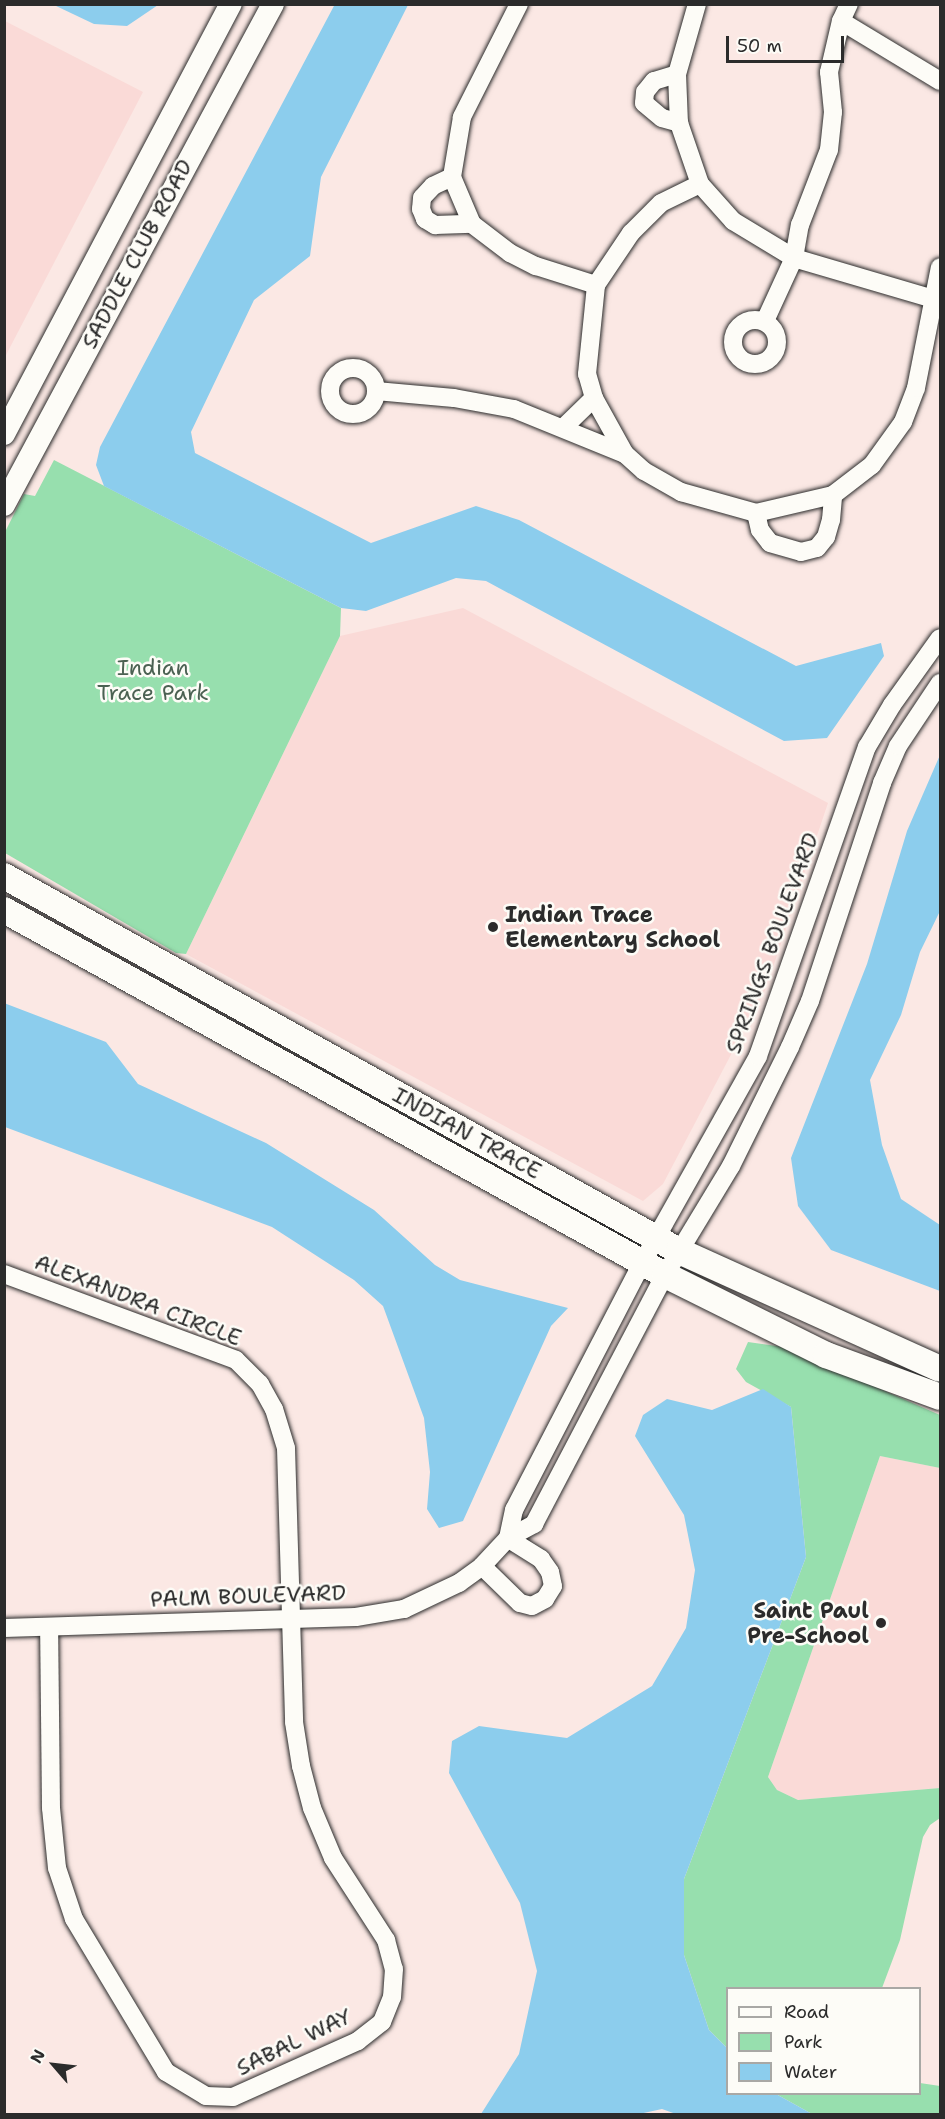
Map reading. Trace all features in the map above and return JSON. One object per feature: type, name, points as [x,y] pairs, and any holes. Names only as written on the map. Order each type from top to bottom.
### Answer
[{"type":"main road","name":"INDIAN TRACE","points":[[4,876],[656,1239],[940,1369]]},
{"type":"main road","name":"INDIAN TRACE","points":[[4,910],[665,1275],[826,1355],[940,1397]]},
{"type":"street","name":"SADDLE CLUB ROAD","points":[[4,434],[231,4]]},
{"type":"street","name":"SADDLE CLUB ROAD","points":[[4,505],[273,4]]},
{"type":"street","points":[[519,4],[462,117],[452,177],[472,224],[510,253],[536,266],[596,285]]},
{"type":"street","points":[[697,4],[677,74],[679,123],[700,184],[733,221],[794,258],[933,299]]},
{"type":"street","points":[[765,321],[794,258],[800,225],[829,150],[833,112],[829,72],[845,13],[940,81]]},
{"type":"street","points":[[677,74],[654,81],[645,92],[644,103],[662,118],[679,123]]},
{"type":"street","points":[[452,177],[433,186],[422,198],[421,209],[425,219],[435,225],[472,224]]},
{"type":"street","points":[[700,184],[654,211],[631,233],[596,285],[587,374],[594,398],[626,454],[644,471],[681,492],[756,513],[832,495],[872,465],[903,422],[916,388],[940,267]]},
{"type":"street","points":[[376,391],[454,398],[514,409],[626,454]]},
{"type":"street","points":[[564,428],[594,398]]},
{"type":"street","points":[[756,513],[759,530],[770,543],[801,552],[817,549],[826,537],[831,520],[832,495]]},
{"type":"street","name":"SPRINGS BOULEVARD","points":[[642,1263],[703,1160],[758,1056],[867,747],[892,705],[940,638]]},
{"type":"street","points":[[665,1275],[731,1166],[790,1047],[810,1001],[882,783],[898,746],[940,683]]},
{"type":"street","points":[[482,1566],[520,1603],[532,1606],[545,1599],[553,1586],[550,1572],[541,1559],[508,1538],[514,1510],[642,1263]]},
{"type":"street","name":"ALEXANDRA CIRCLE","points":[[4,1274],[202,1345],[236,1360],[260,1384],[274,1409],[286,1448],[293,1618]]},
{"type":"street","name":"PALM BOULEVARD","points":[[4,1628],[356,1617],[404,1609],[459,1583],[482,1566],[508,1538],[534,1524],[577,1448],[665,1275]]},
{"type":"street","points":[[554,1435],[577,1448]]},
{"type":"street","name":"SABAL WAY","points":[[49,1628],[51,1808],[57,1868],[74,1919],[166,2072],[206,2096],[234,2097],[358,2041],[382,2022],[393,1997],[394,1969],[386,1940],[333,1858],[312,1808],[301,1766],[294,1722],[293,1618]]},
{"type":"shaded area","points":[[5,21],[143,92],[5,357]]},
{"type":"shaded area","name":"Indian Trace Elementary School","points":[[463,608],[828,803],[766,988],[663,1184],[643,1201],[186,954],[340,636]]},
{"type":"shaded area","name":"Saint Paul Pre-School","points":[[880,1456],[940,1468],[940,1788],[798,1800],[777,1790],[768,1777]]},
{"type":"green space","name":"Indian Trace Park","points":[[54,460],[341,608],[340,636],[186,954],[176,953],[5,853],[5,532],[24,494],[35,496]]},
{"type":"green space","points":[[748,1342],[784,1347],[940,1415],[940,1468],[880,1456],[768,1777],[777,1790],[798,1800],[940,1788],[940,1818],[930,1825],[923,1837],[900,1940],[882,1987],[726,1987],[726,2047],[709,2030],[684,1955],[684,1879],[806,1557],[791,1407],[746,1382],[736,1369]]},
{"type":"green space","points":[[921,2083],[940,2086],[940,2114],[812,2114],[778,2095],[921,2095]]},
{"type":"water","points":[[335,4],[408,5],[321,177],[310,256],[254,300],[191,432],[195,453],[371,543],[476,506],[519,520],[796,666],[881,643],[884,656],[827,738],[784,741],[486,581],[456,578],[366,611],[341,608],[104,486],[96,465],[100,447]]},
{"type":"water","points":[[54,5],[158,5],[127,26],[94,24]]},
{"type":"water","points":[[940,755],[940,911],[920,952],[901,1015],[870,1080],[882,1145],[901,1199],[940,1225],[940,1291],[831,1250],[798,1206],[791,1158],[867,964],[907,831]]},
{"type":"water","points":[[4,1003],[106,1042],[138,1084],[266,1143],[374,1210],[435,1265],[460,1280],[568,1308],[551,1326],[463,1521],[439,1528],[427,1509],[430,1472],[424,1418],[383,1306],[354,1280],[272,1227],[5,1127]]},
{"type":"water","points":[[763,1389],[791,1407],[806,1557],[684,1879],[684,1955],[709,2030],[726,2047],[726,2095],[778,2095],[812,2114],[676,2114],[662,2109],[639,2114],[481,2114],[519,2054],[537,1971],[520,1903],[449,1773],[452,1741],[479,1726],[567,1738],[652,1686],[686,1628],[695,1570],[684,1515],[635,1436],[643,1415],[667,1399],[712,1410]]},
{"type":"place","name":"Indian Trace Elementary School","points":[[493,927]]},
{"type":"place","name":"Saint Paul Pre-School","points":[[881,1623]]}]
